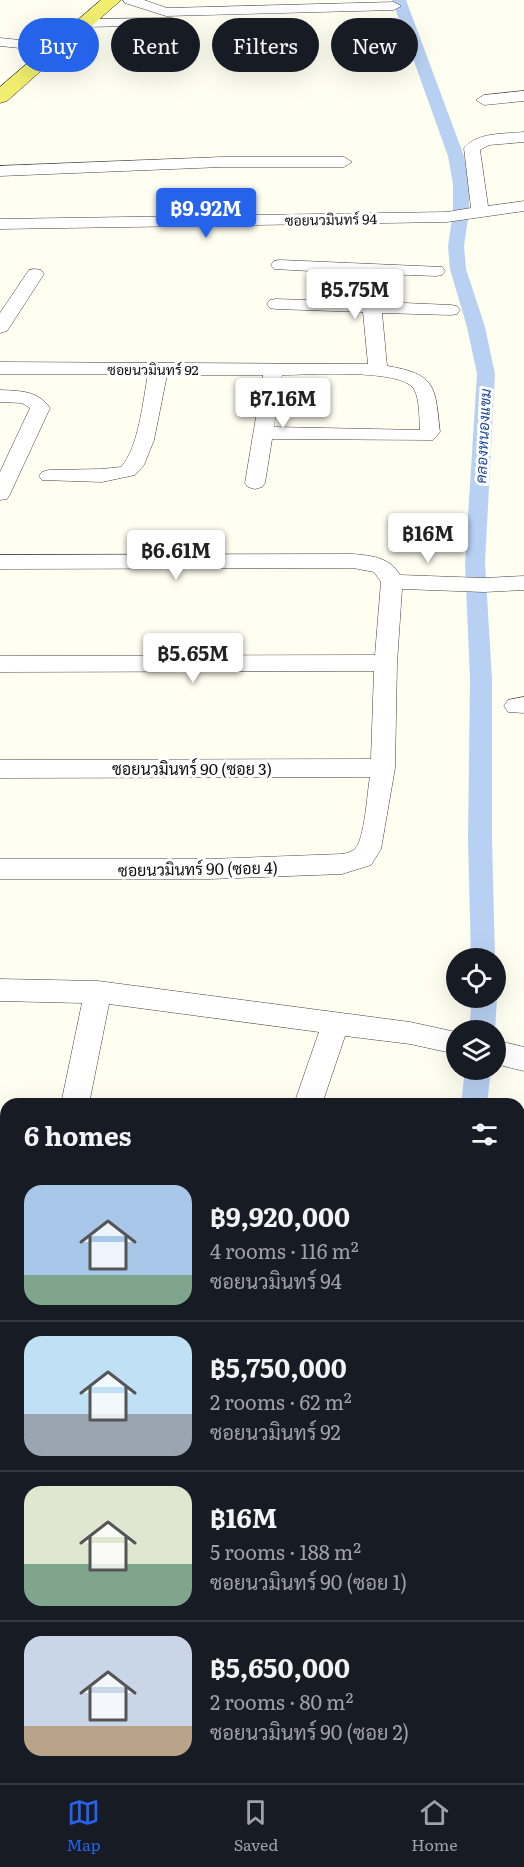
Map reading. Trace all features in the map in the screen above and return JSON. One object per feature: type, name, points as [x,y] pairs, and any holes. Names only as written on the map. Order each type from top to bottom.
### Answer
[{"type":"main road","points":[[92,18],[112,0]]},
{"type":"main road","points":[[7,64],[18,55]]},
{"type":"main road","points":[[0,97],[29,72]]},
{"type":"street","points":[[130,0],[166,12],[394,6]]},
{"type":"street","points":[[99,23],[242,20],[320,23]]},
{"type":"street","points":[[0,42],[18,44]]},
{"type":"street","points":[[484,100],[524,96]]},
{"type":"street","points":[[477,213],[472,148],[485,141],[524,137]]},
{"type":"street","points":[[0,171],[222,162],[344,162]]},
{"type":"street","name":"ซอยนวมินทร์ 94","points":[[0,224],[447,218],[524,206]]},
{"type":"street","points":[[280,265],[436,271]]},
{"type":"street","points":[[374,269],[372,309],[378,370]]},
{"type":"street","points":[[0,327],[35,274]]},
{"type":"street","points":[[276,304],[451,310]]},
{"type":"street","name":"ซอยนวมินทร์ 92","points":[[0,368],[378,370],[417,379],[425,387],[430,432],[426,436],[263,433]]},
{"type":"street","points":[[49,476],[115,474],[129,471],[137,460],[146,432],[158,369]]},
{"type":"street","points":[[255,483],[274,369]]},
{"type":"street","points":[[0,396],[26,397],[36,401],[40,408],[0,494]]},
{"type":"street","points":[[0,562],[353,561],[380,564],[389,571],[392,582],[386,663],[383,768]]},
{"type":"street","points":[[392,582],[473,585],[524,583]]},
{"type":"street","points":[[0,664],[386,663]]},
{"type":"street","name":"ซอยนวมินทร์ 90 (ซอย 3)","points":[[0,769],[383,768]]},
{"type":"street","name":"ซอยนวมินทร์ 90 (ซอย 4)","points":[[0,869],[210,869],[342,864],[362,858],[369,849],[383,768]]},
{"type":"street","points":[[0,990],[98,992],[410,1034],[446,1042]]},
{"type":"street","points":[[76,1098],[98,992]]},
{"type":"street","points":[[310,1098],[335,1024]]},
{"type":"waterway","name":"คลองหนองแขม","points":[[399,0],[456,156],[461,184],[461,212],[456,246],[458,269],[476,327],[486,374],[475,563],[481,679],[480,838],[483,948]]},
{"type":"waterway","name":"คลองหนองแขม","points":[[483,1008],[483,1020]]},
{"type":"waterway","name":"คลองหนองแขม","points":[[475,1098],[477,1080]]}]
